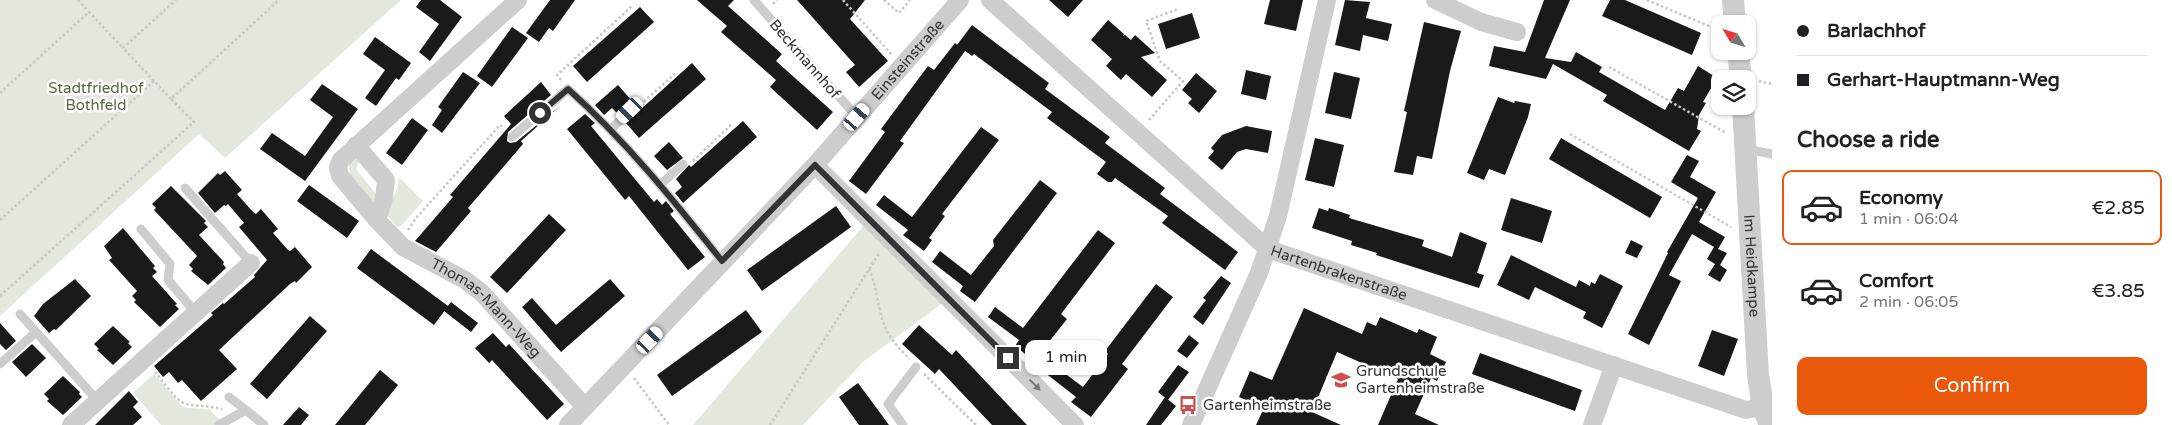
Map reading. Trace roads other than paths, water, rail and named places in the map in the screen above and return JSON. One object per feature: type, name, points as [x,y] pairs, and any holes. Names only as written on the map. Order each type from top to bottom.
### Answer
[{"type":"street","name":"Thomas-Mann-Weg","points":[[518,0],[356,145],[341,160],[338,167],[340,176],[377,220],[400,243],[412,253],[465,280],[482,293],[585,407]]},
{"type":"street","name":"Einsteinstraße","points":[[568,425],[815,165],[960,0]]},
{"type":"street","name":"Hartenbrakenstraße","points":[[990,0],[1268,249],[1767,416]]},
{"type":"street","points":[[1191,425],[1268,249],[1278,216],[1327,0]]},
{"type":"street","points":[[1435,0],[1480,22],[1517,32]]},
{"type":"street","points":[[1733,0],[1735,15]]},
{"type":"street","name":"Im Heidkampe","points":[[1744,115],[1756,350],[1767,416]]},
{"type":"street","points":[[356,145],[386,180],[384,198],[377,220]]},
{"type":"street","points":[[815,165],[1075,425]]},
{"type":"street","points":[[71,425],[251,263]]},
{"type":"street","points":[[1592,425],[1614,365]]},
{"type":"lane","name":"Beckmannhof","points":[[754,0],[857,117]]},
{"type":"lane","points":[[512,137],[568,89],[611,129],[722,261]]},
{"type":"lane","points":[[611,129],[630,110]]},
{"type":"lane","points":[[1746,146],[1772,154]]},
{"type":"lane","points":[[660,185],[683,164]]},
{"type":"lane","points":[[185,188],[251,263]]},
{"type":"lane","points":[[141,230],[170,264],[168,280],[196,313]]},
{"type":"lane","points":[[20,314],[98,401]]},
{"type":"lane","points":[[0,364],[36,332]]},
{"type":"lane","points":[[903,425],[888,404],[916,366]]},
{"type":"lane","points":[[229,397],[264,425]]},
{"type":"lane","points":[[219,425],[246,410]]},
{"type":"place","name":"Grundschule Gartenheimstraße","points":[[1341,380]]},
{"type":"place","name":"Gartenheimstraße","points":[[1188,405]]},
{"type":"park label","name":"Stadtfriedhof Bothfeld","points":[[96,96]]}]
